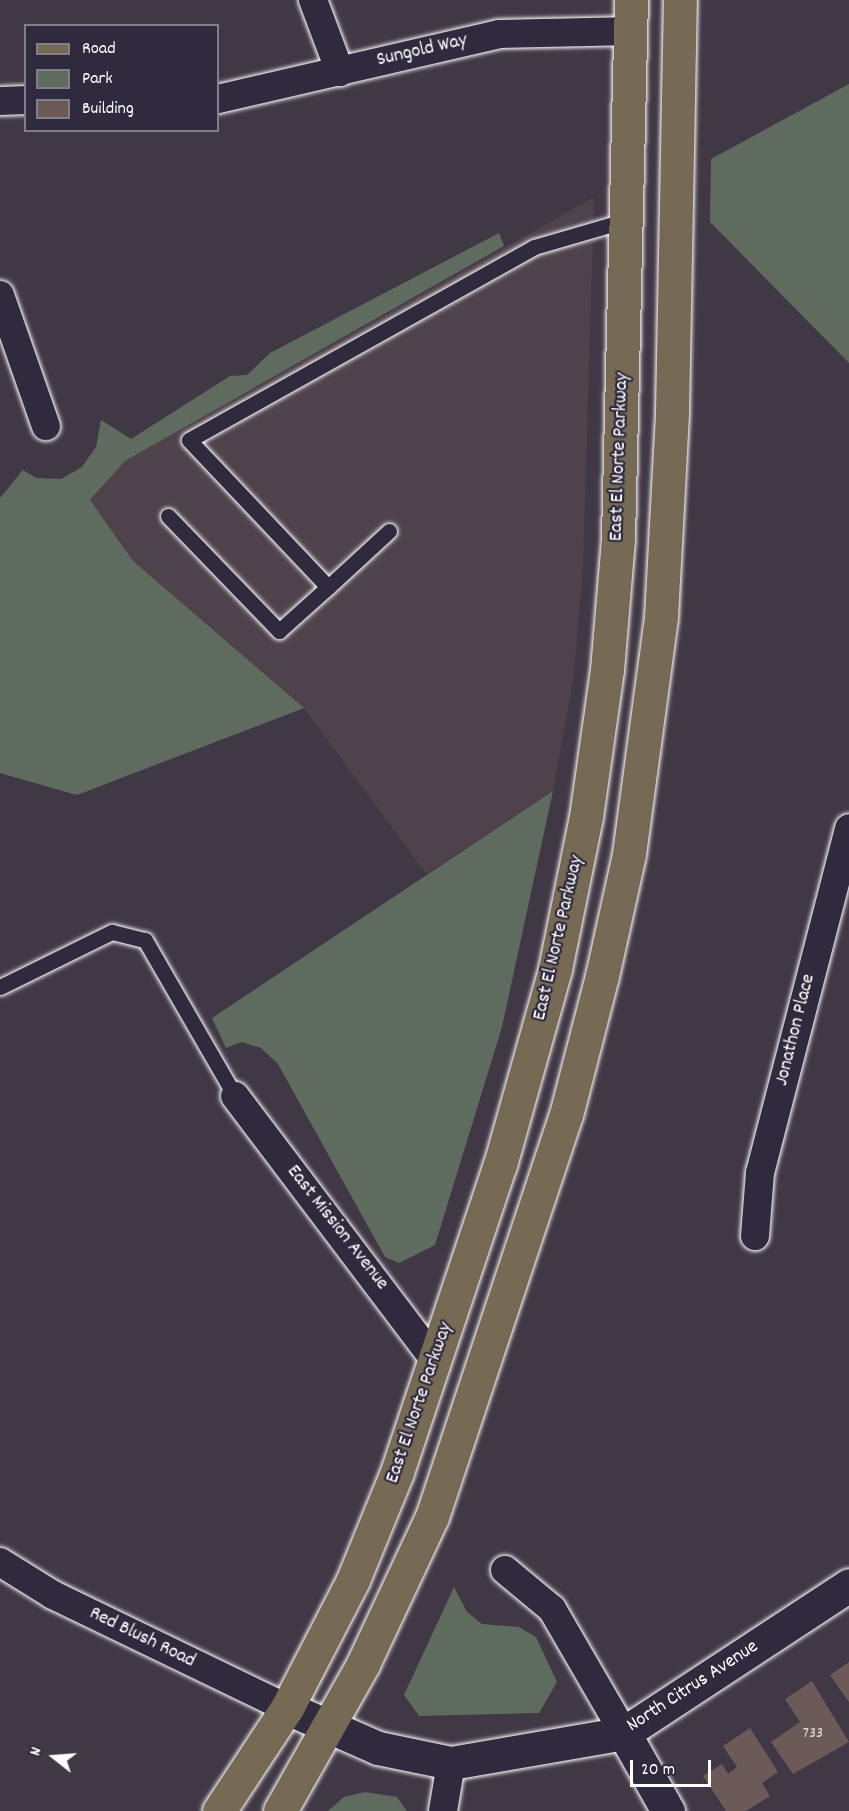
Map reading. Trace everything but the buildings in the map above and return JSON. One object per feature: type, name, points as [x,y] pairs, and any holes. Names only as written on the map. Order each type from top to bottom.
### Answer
[{"type":"main road","points":[[280,1811],[329,1726],[432,1516],[503,1311],[566,1115],[629,854],[661,617],[672,411],[680,0]]},
{"type":"main road","name":"East El Norte Parkway","points":[[219,1811],[287,1708],[353,1580],[436,1362],[555,969],[586,817],[607,670],[618,537],[631,15]]},
{"type":"main road","name":"North Citrus Avenue","points":[[287,1708],[378,1748],[451,1763],[624,1733],[849,1585]]},
{"type":"main road","points":[[624,1733],[668,1811]]},
{"type":"street","points":[[313,0],[340,72]]},
{"type":"street","name":"Sungold Way","points":[[219,99],[500,34],[631,15]]},
{"type":"street","points":[[0,101],[24,100]]},
{"type":"street","points":[[0,295],[46,426]]},
{"type":"street","name":"Jonathon Place","points":[[755,1236],[760,1173],[849,828]]},
{"type":"street","name":"East Mission Avenue","points":[[235,1096],[436,1362]]},
{"type":"street","name":"Red Blush Road","points":[[0,1562],[53,1595],[287,1708]]},
{"type":"street","points":[[505,1570],[552,1609],[624,1733]]},
{"type":"street","points":[[443,1811],[451,1763]]},
{"type":"lane","points":[[328,586],[189,440],[534,247],[627,220]]},
{"type":"lane","points":[[168,516],[279,631],[389,531]]},
{"type":"lane","points":[[0,987],[112,932],[145,940],[235,1096]]},
{"type":"shaded area","points":[[594,197],[583,568],[573,682],[553,791],[426,874],[304,708],[133,561],[90,501],[125,461]]},
{"type":"green space","points":[[849,84],[849,363],[710,222],[711,159]]},
{"type":"green space","points":[[499,233],[504,246],[125,461],[90,500],[133,561],[304,708],[77,795],[0,773],[0,498],[23,470],[36,478],[61,479],[82,467],[96,447],[101,420],[131,439],[230,376],[247,375],[270,353]]},
{"type":"green space","points":[[553,791],[502,1027],[435,1245],[399,1263],[385,1257],[278,1064],[261,1048],[242,1042],[226,1048],[212,1018]]},
{"type":"green space","points":[[454,1587],[467,1612],[482,1624],[519,1627],[536,1637],[557,1682],[539,1713],[419,1716],[404,1695]]},
{"type":"green space","points":[[365,1792],[397,1797],[407,1811],[328,1811],[344,1797]]}]
